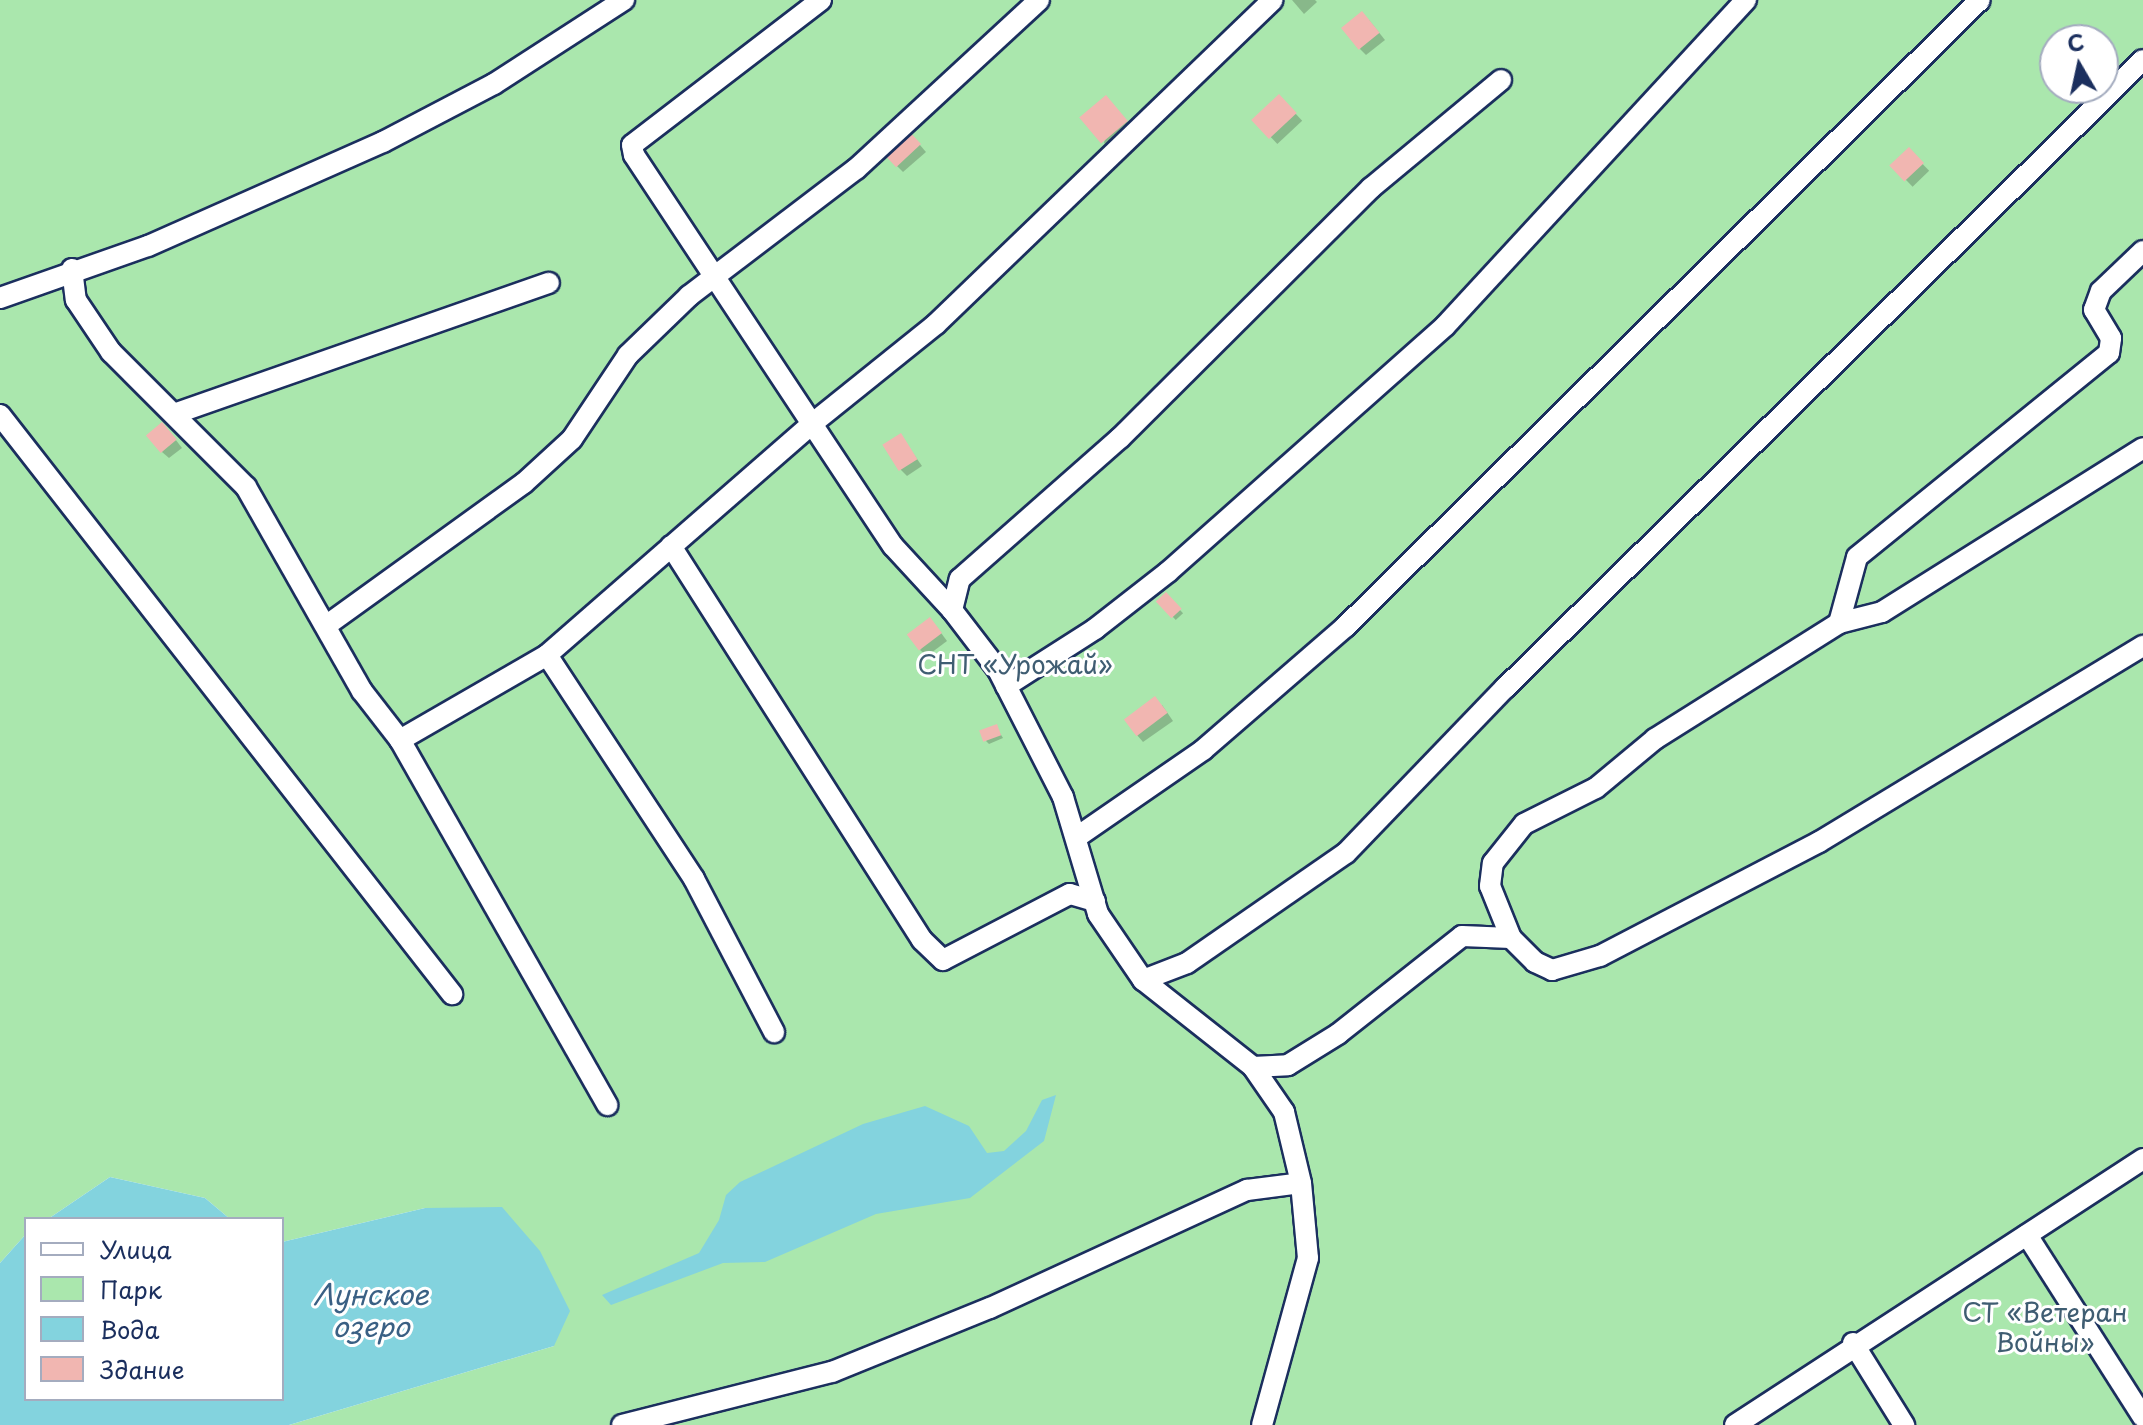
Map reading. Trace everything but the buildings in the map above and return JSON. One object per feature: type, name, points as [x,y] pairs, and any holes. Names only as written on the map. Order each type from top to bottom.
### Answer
[{"type":"street","points":[[0,298],[72,269],[148,246],[383,142],[494,84],[624,0]]},
{"type":"street","points":[[821,0],[632,145],[714,277],[893,546],[952,610],[1006,686],[1063,797],[1098,914],[1143,980],[1253,1067],[1284,1112],[1301,1183],[1308,1258],[1262,1425]]},
{"type":"street","points":[[327,625],[533,474],[572,439],[628,355],[714,277],[856,169],[1039,0]]},
{"type":"street","points":[[400,740],[547,655],[813,423],[936,324],[1273,0]]},
{"type":"street","points":[[1006,686],[1095,629],[1168,572],[1445,326],[1746,0]]},
{"type":"street","points":[[1077,837],[1203,750],[1345,627],[1980,0]]},
{"type":"street","points":[[1143,980],[1187,963],[1346,853],[1505,688],[2143,60]]},
{"type":"street","points":[[952,610],[960,579],[1120,438],[1371,188],[1501,80]]},
{"type":"street","points":[[1839,623],[1857,557],[2109,353],[2111,338],[2094,310],[2101,291],[2143,251]]},
{"type":"street","points":[[72,269],[76,300],[111,352],[177,413],[246,487],[362,691],[400,740],[607,1105]]},
{"type":"street","points":[[177,413],[549,283]]},
{"type":"street","points":[[0,415],[452,994]]},
{"type":"street","points":[[2143,448],[1882,612],[1839,623],[1655,739],[1596,788],[1524,824],[1493,863],[1490,886],[1511,938],[1535,962],[1552,970],[1600,956],[1819,842],[2143,646]]},
{"type":"street","points":[[671,546],[922,940],[943,960],[1070,894],[1095,901]]},
{"type":"street","points":[[547,655],[694,879],[774,1032]]},
{"type":"street","points":[[1253,1067],[1288,1065],[1338,1034],[1462,936],[1511,938]]},
{"type":"street","points":[[1735,1425],[1853,1343],[2143,1159]]},
{"type":"street","points":[[622,1425],[832,1372],[990,1308],[1247,1190],[1301,1183]]},
{"type":"street","points":[[2027,1235],[2143,1417]]},
{"type":"street","points":[[1853,1343],[1904,1425]]},
{"type":"green space","name":"СНТ «Урожай»","points":[[0,0],[2143,0],[2143,1425],[289,1425],[554,1346],[425,1208],[284,1242],[284,1217],[228,1217],[205,1198],[110,1177],[51,1217],[24,1217],[24,1236],[0,1263]]},
{"type":"water","points":[[1056,1095],[1044,1141],[970,1198],[876,1214],[765,1262],[723,1263],[611,1305],[602,1295],[699,1253],[719,1220],[726,1195],[740,1182],[863,1124],[925,1106],[969,1126],[987,1153],[1004,1151],[1026,1131],[1042,1100]]},
{"type":"water","points":[[110,1177],[205,1198],[228,1217],[51,1217]]},
{"type":"water","name":"Лунское озеро","points":[[502,1207],[540,1251],[570,1311],[554,1346],[289,1425],[0,1425],[0,1263],[24,1236],[24,1401],[284,1401],[284,1242],[425,1208]]},
{"type":"park label","name":"СТ «Ветеран Войны»","points":[[2045,1327]]}]
